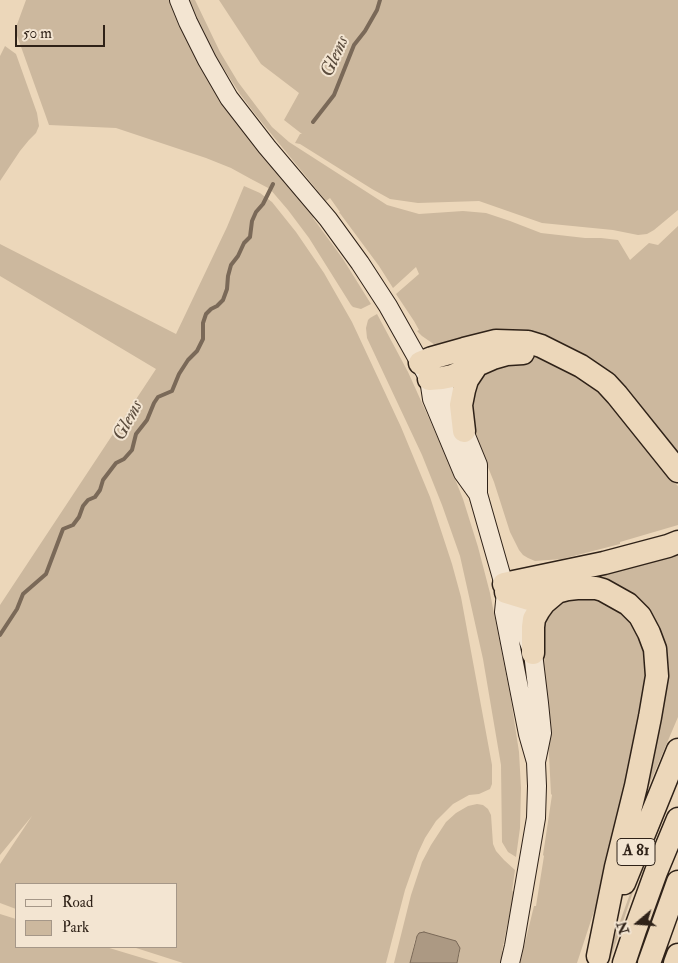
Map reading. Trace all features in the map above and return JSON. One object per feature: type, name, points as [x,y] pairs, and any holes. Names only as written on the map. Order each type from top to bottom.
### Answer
[{"type":"highway","points":[[556,354],[506,354],[452,376],[442,378],[424,371],[432,358],[496,341],[528,342],[541,346],[581,366],[606,383],[678,471]]},
{"type":"highway","points":[[464,431],[462,405],[464,390],[467,380],[477,365]]},
{"type":"highway","points":[[505,588],[678,542]]},
{"type":"highway","points":[[505,588],[529,599],[584,587],[596,588],[614,595],[628,604],[645,624],[653,641],[657,676],[650,717],[597,960]]},
{"type":"highway","points":[[533,653],[534,618],[544,603],[558,592]]},
{"type":"highway","name":"A 81","points":[[597,960],[622,887],[678,750]]},
{"type":"highway","points":[[624,963],[650,889],[678,819]]},
{"type":"highway","points":[[649,963],[678,882]]},
{"type":"highway","points":[[675,963],[678,955]]},
{"type":"main road","points":[[179,0],[203,54],[229,98],[267,147],[328,219],[360,262],[401,328],[424,371],[432,399],[463,473],[478,494]]},
{"type":"main road","points":[[424,371],[444,388],[478,465],[478,494],[505,588],[504,612],[528,734],[536,762],[536,818],[510,963]]},
{"type":"main road","points":[[505,588],[517,602],[523,616],[527,637],[533,653],[542,733],[536,762]]},
{"type":"green space","points":[[26,0],[170,0],[202,69],[217,93],[315,217],[313,218],[343,259],[371,304],[361,309],[351,305],[309,238],[270,189],[231,168],[206,158],[116,128],[49,125],[15,30]]},
{"type":"green space","points":[[189,0],[195,0],[220,52],[238,82],[272,127],[289,142],[387,205],[419,214],[463,211],[486,213],[541,233],[618,240],[630,260],[649,243],[658,245],[678,226],[678,458],[583,357],[435,345],[422,336],[417,331],[419,330],[414,321],[396,294],[419,274],[416,267],[393,288],[330,198],[326,201],[240,94],[213,52]]},
{"type":"green space","points":[[219,0],[678,0],[678,210],[654,230],[647,234],[638,235],[613,230],[542,223],[479,201],[418,203],[390,199],[300,144],[295,143],[300,134],[302,134],[284,120],[299,93],[261,64]]},
{"type":"green space","points":[[5,46],[16,54],[37,113],[39,126],[36,133],[20,151],[0,181],[0,56]]},
{"type":"green space","points":[[244,186],[260,193],[272,202],[296,232],[324,273],[352,322],[401,427],[430,497],[461,597],[492,765],[492,784],[490,789],[479,794],[469,795],[453,804],[436,821],[425,838],[405,890],[386,963],[183,963],[136,948],[178,948],[178,883],[15,883],[15,909],[0,903],[0,864],[32,816],[0,855],[0,605],[156,369],[0,276],[0,244],[176,334],[227,227]]},
{"type":"green space","points":[[377,314],[408,372],[445,454],[463,499],[490,593],[519,752],[521,788],[520,828],[516,857],[508,852],[502,842],[501,765],[483,659],[460,556],[422,455],[367,338],[366,328],[368,320]]},
{"type":"green space","points":[[524,357],[540,358],[592,382],[678,486],[678,525],[620,542],[620,544],[562,559],[535,561],[523,555],[510,532],[494,482],[468,418],[477,375]]},
{"type":"green space","points":[[678,551],[678,717],[639,809],[663,675],[610,588],[588,573]]},
{"type":"green space","points":[[592,593],[638,624],[651,680],[603,884],[577,963],[520,963],[534,906],[536,906],[552,795],[548,736],[536,636],[551,603]]},
{"type":"green space","points":[[483,805],[488,809],[491,815],[493,844],[496,851],[515,870],[512,891],[514,892],[502,951],[505,952],[502,963],[457,963],[460,952],[419,933],[415,940],[410,963],[394,963],[411,895],[422,862],[446,822],[468,806]]},
{"type":"green space","points":[[653,841],[633,892],[609,963],[605,963],[631,891]]},
{"type":"green space","points":[[0,914],[15,919],[15,948],[109,948],[159,963],[0,963]]},
{"type":"shaded area","points":[[424,932],[456,941],[460,948],[457,963],[410,963],[417,936],[419,933]]},
{"type":"waterway","name":"Glems","points":[[313,122],[334,95],[354,45],[365,31],[377,10],[380,0]]},
{"type":"waterway","name":"Glems","points":[[0,635],[17,609],[23,594],[46,574],[63,529],[73,525],[79,517],[83,506],[88,500],[95,497],[100,490],[103,480],[116,463],[124,459],[132,450],[136,434],[147,420],[154,403],[158,397],[172,391],[179,374],[188,360],[197,351],[203,339],[203,323],[206,314],[223,300],[231,265],[244,243],[250,237],[252,221],[273,184]]}]
